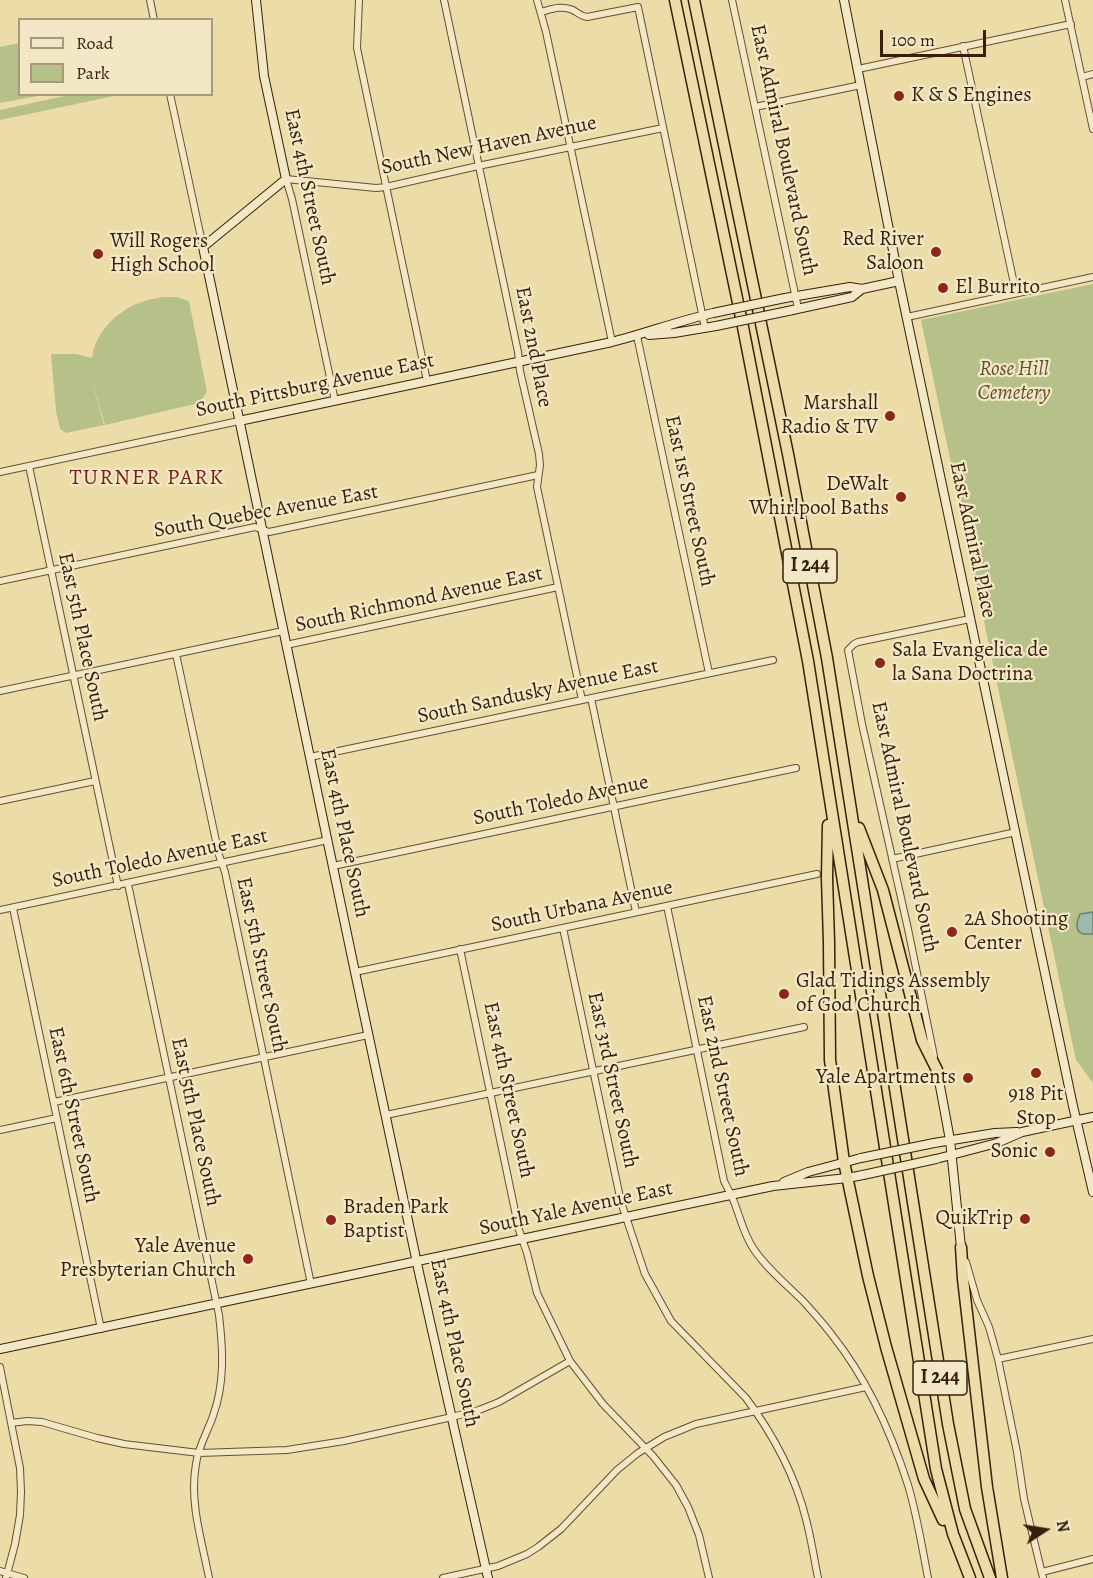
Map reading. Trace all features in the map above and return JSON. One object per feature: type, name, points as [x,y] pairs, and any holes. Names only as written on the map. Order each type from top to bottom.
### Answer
[{"type":"highway","name":"I 244","points":[[675,0],[743,327],[808,661],[934,1458],[953,1534],[970,1578]]},
{"type":"highway","name":"I 244","points":[[694,0],[827,658],[950,1436],[965,1509],[990,1578]]},
{"type":"highway","points":[[829,797],[827,878],[830,1060],[844,1162],[876,1311],[924,1479],[965,1566]]},
{"type":"highway","points":[[851,808],[883,890],[922,1040],[937,1070]]},
{"type":"highway","points":[[961,1247],[987,1487],[1002,1578]]},
{"type":"main road","name":"East 4th Street South","points":[[256,0],[262,67],[286,179]]},
{"type":"main road","name":"East Admiral Place","points":[[844,0],[899,281],[1093,1192]]},
{"type":"main road","points":[[203,248],[286,179]]},
{"type":"main road","name":"East 4th Place South","points":[[203,248],[417,1262],[487,1574]]},
{"type":"main road","name":"South Pittsburg Avenue East","points":[[239,421],[612,342],[703,315],[795,295],[850,287],[862,289],[899,281]]},
{"type":"main road","name":"South Pittsburg Avenue East","points":[[637,336],[705,328],[788,311],[852,297],[862,289]]},
{"type":"main road","name":"East Admiral Boulevard South","points":[[937,1070],[950,1140],[961,1247]]},
{"type":"main road","name":"South Yale Avenue East","points":[[772,1186],[808,1172],[861,1158],[995,1132],[1022,1132],[1093,1117]]},
{"type":"main road","name":"South Yale Avenue East","points":[[0,1349],[772,1186],[863,1175],[997,1143],[1022,1132]]},
{"type":"street","points":[[359,0],[357,48],[427,381]]},
{"type":"street","name":"East 2nd Place","points":[[444,0],[539,454],[537,487],[582,700]]},
{"type":"street","points":[[537,0],[612,342]]},
{"type":"street","name":"East Admiral Boulevard South","points":[[732,0],[798,308]]},
{"type":"street","points":[[1065,0],[1093,129]]},
{"type":"street","points":[[153,1],[154,18]]},
{"type":"street","points":[[541,12],[563,7],[587,17],[638,8],[705,328]]},
{"type":"street","points":[[858,69],[1071,24]]},
{"type":"street","points":[[963,46],[1016,293]]},
{"type":"street","points":[[1082,77],[1093,74]]},
{"type":"street","points":[[755,107],[861,85]]},
{"type":"street","name":"East 4th Place South","points":[[170,96],[203,248]]},
{"type":"street","name":"South New Haven Avenue","points":[[286,179],[386,188],[478,166],[663,128]]},
{"type":"street","name":"East 4th Street South","points":[[286,179],[335,401]]},
{"type":"street","points":[[907,317],[1093,277]]},
{"type":"street","name":"East 1st Street South","points":[[637,336],[709,673]]},
{"type":"street","name":"South Pittsburg Avenue East","points":[[0,472],[239,421]]},
{"type":"street","name":"East 5th Place South","points":[[29,466],[118,886]]},
{"type":"street","name":"South Quebec Avenue East","points":[[0,581],[252,528],[269,532],[538,475]]},
{"type":"street","name":"South Richmond Avenue East","points":[[286,645],[558,587]]},
{"type":"street","name":"East Admiral Boulevard South","points":[[937,1070],[862,724],[849,650],[858,642],[970,619]]},
{"type":"street","name":"South Richmond Avenue East","points":[[0,691],[283,631]]},
{"type":"street","name":"East 5th Street South","points":[[176,654],[225,872],[311,1284]]},
{"type":"street","name":"South Sandusky Avenue East","points":[[310,757],[773,660]]},
{"type":"street","points":[[591,698],[636,912]]},
{"type":"street","name":"South Toledo Avenue","points":[[333,866],[796,768]]},
{"type":"street","points":[[0,801],[95,781]]},
{"type":"street","points":[[892,859],[1016,832]]},
{"type":"street","name":"South Toledo Avenue East","points":[[0,910],[327,840]]},
{"type":"street","name":"South Urbana Avenue","points":[[355,972],[817,874]]},
{"type":"street","name":"East 5th Place South","points":[[128,884],[217,1304],[222,1337],[219,1396],[196,1463],[194,1497],[209,1578]]},
{"type":"street","name":"East 2nd Street South","points":[[667,906],[724,1181],[737,1208],[744,1233],[765,1264],[804,1302],[833,1335],[866,1387],[883,1419],[908,1485],[928,1578]]},
{"type":"street","name":"East 6th Street South","points":[[13,908],[101,1329]]},
{"type":"street","name":"East 3rd Street South","points":[[563,928],[621,1202],[645,1274],[671,1321],[734,1385],[756,1411],[778,1450],[798,1494],[806,1518],[818,1578]]},
{"type":"street","name":"East 4th Street South","points":[[460,949],[519,1230],[537,1293],[570,1361],[603,1404],[676,1485],[699,1535],[709,1578]]},
{"type":"street","points":[[386,1116],[804,1027]]},
{"type":"street","points":[[54,1102],[369,1035]]},
{"type":"street","points":[[0,1130],[57,1118]]},
{"type":"street","name":"East Admiral Boulevard South","points":[[961,1247],[998,1359],[1024,1498],[1042,1575]]},
{"type":"street","points":[[998,1359],[1093,1339]]},
{"type":"street","points":[[11,1423],[37,1422],[124,1444],[199,1453],[269,1451],[316,1446],[478,1410],[499,1402],[570,1361]]},
{"type":"street","points":[[0,1367],[20,1468],[21,1503],[15,1544],[4,1574],[24,1578]]},
{"type":"street","points":[[443,1578],[487,1574],[527,1554],[561,1529],[617,1470],[645,1448],[664,1437],[696,1424],[866,1387]]},
{"type":"street","points":[[1042,1575],[1093,1559]]},
{"type":"green space","points":[[18,43],[18,96],[38,96],[0,103],[0,47]]},
{"type":"green space","points":[[65,96],[114,96],[0,120],[0,110]]},
{"type":"green space","name":"Rose Hill Cemetery","points":[[1093,284],[1093,1083],[1076,1060],[921,320]]},
{"type":"green space","points":[[164,297],[176,297],[189,301],[207,392],[199,403],[105,425],[91,378],[104,425],[66,433],[60,429],[56,411],[51,354],[76,354],[92,358],[103,330],[118,315],[136,304]]},
{"type":"shaded area","points":[[1093,912],[1093,934],[1080,933],[1077,925],[1080,914]]},
{"type":"place","name":"K & S Engines","points":[[899,96]]},
{"type":"place","name":"Red River Saloon","points":[[936,252]]},
{"type":"place","name":"Will Rogers High School","points":[[98,254]]},
{"type":"place","name":"El Burrito","points":[[943,288]]},
{"type":"place","name":"Marshall Radio & TV","points":[[890,416]]},
{"type":"place","name":"DeWalt Whirlpool Baths","points":[[901,497]]},
{"type":"place","name":"Sala Evangelica de la Sana Doctrina","points":[[880,663]]},
{"type":"place","name":"2A Shooting Center","points":[[952,932]]},
{"type":"place","name":"Glad Tidings Assembly of God Church","points":[[784,994]]},
{"type":"place","name":"918 Pit Stop","points":[[1036,1073]]},
{"type":"place","name":"Yale Apartments","points":[[968,1078]]},
{"type":"place","name":"Sonic","points":[[1050,1152]]},
{"type":"place","name":"QuikTrip","points":[[1025,1219]]},
{"type":"place","name":"Braden Park Baptist","points":[[331,1220]]},
{"type":"place","name":"Yale Avenue Presbyterian Church","points":[[248,1259]]},
{"type":"district","name":"TURNER PARK","points":[[147,479]]}]
